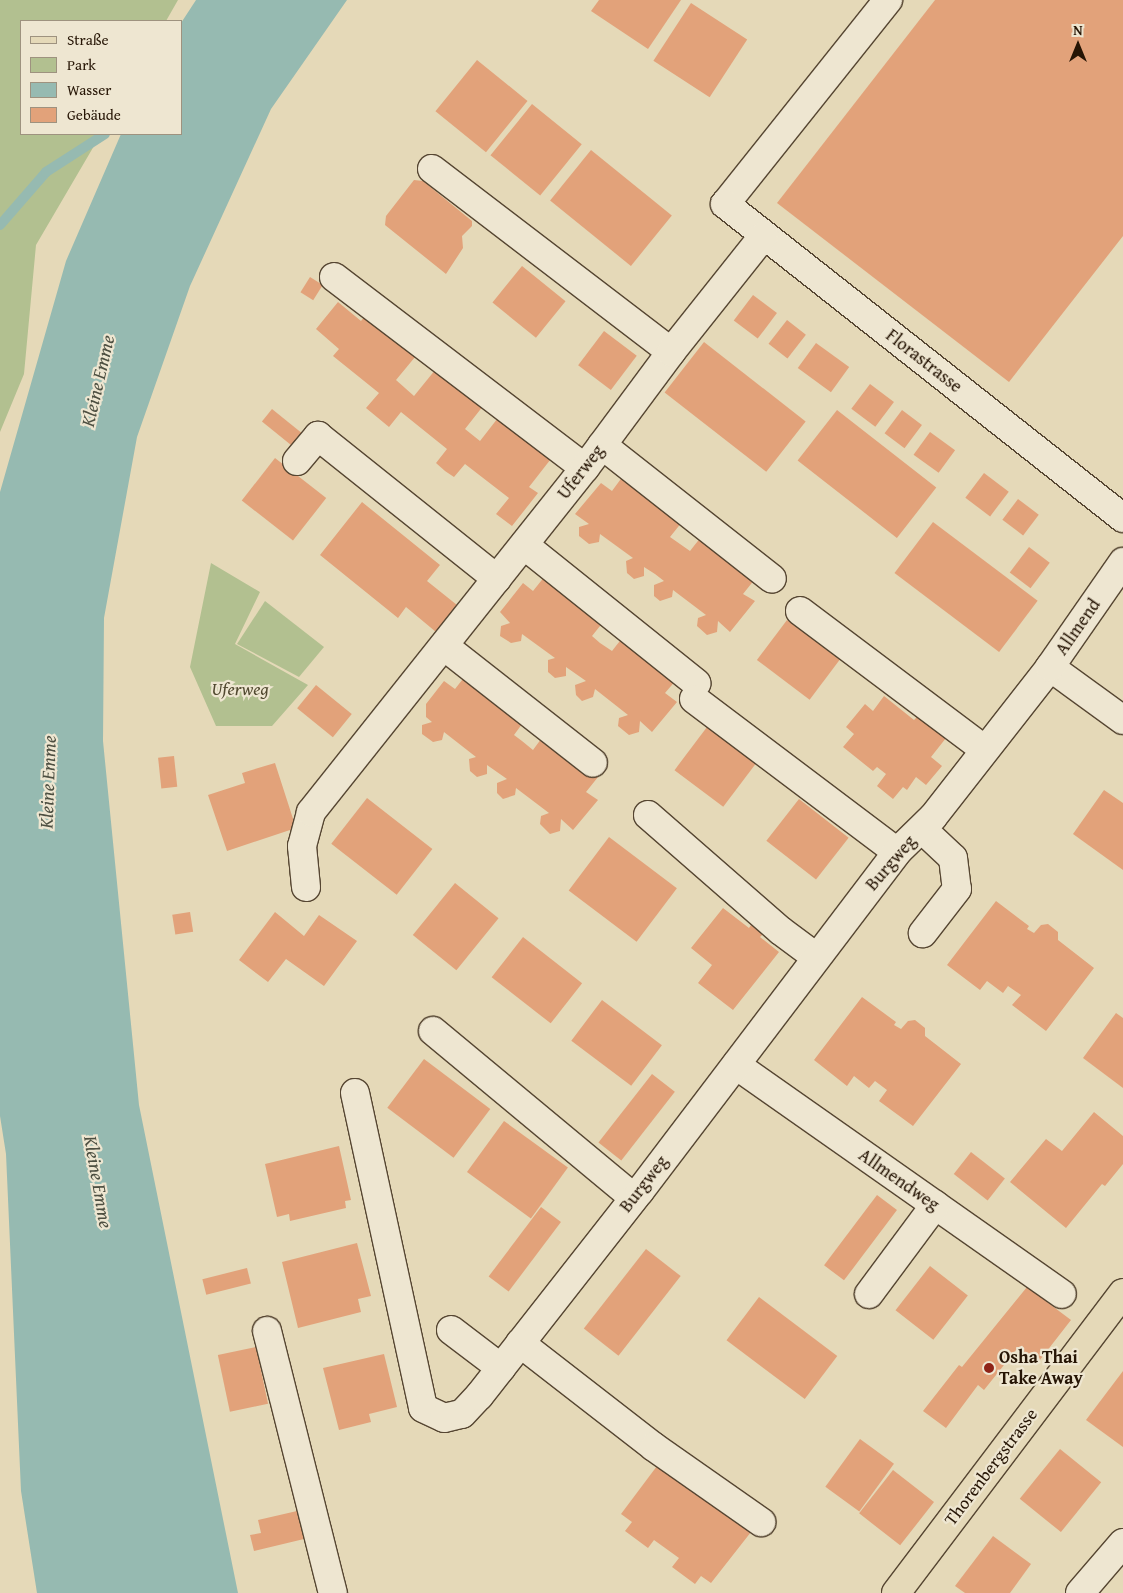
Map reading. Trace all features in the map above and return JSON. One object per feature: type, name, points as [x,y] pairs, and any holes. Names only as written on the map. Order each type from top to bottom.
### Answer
[{"type":"main road","name":"Thorenbergstrasse","points":[[896,1593],[1123,1293]]},
{"type":"street","name":"Florastrasse","points":[[888,0],[724,204],[1123,518]]},
{"type":"street","points":[[432,169],[671,352]]},
{"type":"street","name":"Uferweg","points":[[306,886],[302,846],[311,812],[524,546],[585,468],[671,352],[764,235]]},
{"type":"street","points":[[334,277],[585,468]]},
{"type":"street","points":[[297,461],[318,436],[497,579]]},
{"type":"street","points":[[602,445],[772,579]]},
{"type":"street","points":[[524,546],[695,691],[897,852]]},
{"type":"street","name":"Allmend","points":[[1123,562],[1050,667],[1123,720]]},
{"type":"street","points":[[800,611],[984,749]]},
{"type":"street","points":[[444,646],[593,763]]},
{"type":"street","name":"Burgweg","points":[[355,1093],[423,1408],[444,1418],[462,1414],[501,1368],[634,1198],[897,852],[922,829],[1050,667]]},
{"type":"street","points":[[648,815],[781,931],[816,957]]},
{"type":"street","points":[[922,829],[953,858],[957,889],[923,933]]},
{"type":"street","points":[[433,1031],[634,1198]]},
{"type":"street","name":"Allmendweg","points":[[736,1065],[1062,1294]]},
{"type":"street","points":[[869,1294],[935,1205]]},
{"type":"street","points":[[451,1330],[501,1368]]},
{"type":"street","points":[[267,1332],[333,1593]]},
{"type":"street","points":[[520,1343],[654,1447],[761,1522]]},
{"type":"street","points":[[1080,1593],[1123,1543]]},
{"type":"green space","points":[[0,0],[178,0],[167,20],[20,20],[20,135],[100,135],[36,245],[24,374],[0,432]]},
{"type":"green space","name":"Uferweg","points":[[211,563],[260,592],[235,644],[308,685],[272,726],[216,726],[190,667]]},
{"type":"green space","points":[[265,601],[324,647],[299,677],[237,644]]},
{"type":"water","name":"Kleine Emme","points":[[196,0],[347,0],[271,109],[190,286],[137,437],[104,618],[103,741],[139,1105],[238,1593],[37,1593],[21,1491],[6,1154],[0,1116],[0,492],[66,261],[121,135],[182,135],[182,21]]},
{"type":"building","points":[[599,0],[681,0],[648,49],[591,11]]},
{"type":"building","points":[[935,0],[1123,0],[1123,236],[1009,382],[777,203]]},
{"type":"building","points":[[691,3],[747,39],[710,97],[653,61]]},
{"type":"building","points":[[477,60],[528,101],[486,152],[435,111]]},
{"type":"building","points":[[532,104],[582,144],[540,196],[490,155]]},
{"type":"building","points":[[591,150],[672,215],[631,266],[550,201]]},
{"type":"building","points":[[414,180],[423,181],[472,221],[472,226],[462,236],[463,248],[446,274],[385,225],[386,216]]},
{"type":"building","points":[[522,266],[566,301],[536,338],[492,303]]},
{"type":"building","points":[[310,277],[323,285],[313,300],[300,292]]},
{"type":"building","points":[[753,295],[777,313],[758,339],[734,321]]},
{"type":"building","points":[[338,302],[361,321],[370,310],[420,351],[396,380],[414,396],[440,364],[487,401],[465,429],[480,441],[501,414],[554,455],[529,487],[538,493],[512,526],[496,514],[509,498],[465,464],[454,477],[445,471],[436,463],[447,449],[401,412],[389,427],[366,408],[379,393],[333,356],[339,349],[316,329]]},
{"type":"building","points":[[787,320],[806,335],[787,358],[769,344]]},
{"type":"building","points":[[604,331],[637,356],[611,390],[578,365]]},
{"type":"building","points":[[704,342],[806,421],[766,472],[665,392]]},
{"type":"building","points":[[816,343],[849,367],[831,392],[798,368]]},
{"type":"building","points":[[870,384],[894,402],[875,427],[851,409]]},
{"type":"building","points":[[272,409],[305,436],[295,448],[262,421]]},
{"type":"building","points":[[837,410],[936,488],[897,538],[798,460]]},
{"type":"building","points":[[902,410],[922,425],[905,448],[885,433]]},
{"type":"building","points":[[930,432],[955,450],[939,473],[914,455]]},
{"type":"building","points":[[275,458],[326,498],[293,541],[242,501]]},
{"type":"building","points":[[984,473],[1009,492],[990,516],[965,498]]},
{"type":"building","points":[[623,476],[682,522],[670,537],[690,551],[701,537],[755,579],[743,594],[755,601],[730,632],[718,621],[717,632],[707,635],[697,626],[698,618],[706,615],[673,590],[672,597],[660,601],[654,596],[654,585],[664,581],[655,574],[644,567],[644,576],[634,579],[627,573],[626,561],[633,558],[600,534],[599,542],[589,544],[579,536],[579,527],[589,524],[575,514],[601,483],[612,491]]},
{"type":"building","points":[[1018,499],[1039,515],[1023,535],[1002,520]]},
{"type":"building","points":[[362,502],[440,565],[427,581],[457,605],[436,632],[406,607],[398,618],[320,555]]},
{"type":"building","points":[[933,522],[1038,601],[999,652],[894,573]]},
{"type":"building","points":[[1029,547],[1050,563],[1031,588],[1010,573]]},
{"type":"building","points":[[545,576],[604,621],[592,636],[600,643],[612,651],[623,637],[677,679],[665,693],[677,702],[652,732],[640,721],[639,732],[629,735],[618,726],[619,718],[628,715],[595,689],[593,697],[582,701],[576,695],[575,685],[586,681],[566,667],[566,676],[555,678],[548,672],[548,660],[555,658],[522,634],[521,641],[511,643],[500,636],[501,626],[510,623],[500,612],[523,583],[533,591]]},
{"type":"building","points":[[787,620],[840,660],[810,700],[757,660]]},
{"type":"building","points":[[466,675],[525,720],[514,735],[533,750],[544,735],[598,777],[586,792],[598,800],[573,830],[561,819],[560,831],[550,834],[540,824],[541,816],[549,813],[516,788],[515,795],[503,799],[497,793],[497,783],[507,779],[487,765],[487,774],[477,777],[470,771],[469,759],[476,757],[444,732],[442,740],[433,742],[422,734],[422,725],[432,722],[426,717],[426,704],[444,681],[455,689]]},
{"type":"building","points":[[316,685],[352,714],[333,737],[297,708]]},
{"type":"building","points":[[884,696],[914,720],[918,716],[946,738],[931,757],[942,766],[926,785],[916,777],[907,790],[903,787],[893,799],[877,786],[886,774],[877,767],[873,771],[843,747],[854,734],[846,727],[865,704],[873,711]]},
{"type":"building","points":[[707,727],[756,764],[723,807],[675,770]]},
{"type":"building","points":[[174,756],[177,787],[161,789],[158,758]]},
{"type":"building","points":[[275,763],[296,828],[227,851],[208,795],[245,783],[242,773]]},
{"type":"building","points":[[1104,790],[1123,803],[1123,870],[1073,834]]},
{"type":"building","points":[[367,798],[432,849],[397,895],[331,844]]},
{"type":"building","points":[[799,799],[849,838],[816,880],[766,841]]},
{"type":"building","points":[[609,837],[677,888],[637,942],[569,891]]},
{"type":"building","points":[[455,883],[499,918],[456,970],[413,935]]},
{"type":"building","points":[[996,901],[1029,926],[1027,929],[1034,933],[1041,925],[1048,924],[1058,932],[1058,940],[1094,968],[1046,1031],[1012,1005],[1021,995],[1008,986],[1003,993],[987,981],[980,990],[947,965]]},
{"type":"building","points":[[723,908],[749,928],[751,925],[763,934],[760,937],[779,952],[733,1010],[698,983],[712,965],[691,948]]},
{"type":"building","points":[[190,912],[193,932],[175,935],[172,915]]},
{"type":"building","points":[[275,912],[304,936],[319,915],[357,941],[324,986],[286,959],[268,982],[239,960]]},
{"type":"building","points":[[523,937],[582,983],[551,1023],[492,977]]},
{"type":"building","points":[[862,997],[896,1022],[894,1025],[901,1029],[908,1021],[915,1020],[925,1028],[925,1036],[961,1064],[913,1126],[879,1101],[887,1090],[875,1081],[869,1088],[854,1076],[847,1086],[814,1060]]},
{"type":"building","points":[[602,1000],[662,1045],[631,1086],[571,1041]]},
{"type":"building","points":[[1116,1013],[1123,1018],[1123,1088],[1083,1058]]},
{"type":"building","points":[[424,1059],[490,1109],[454,1158],[387,1108]]},
{"type":"building","points":[[652,1074],[675,1092],[621,1160],[598,1143]]},
{"type":"building","points":[[1094,1112],[1123,1136],[1123,1164],[1105,1186],[1102,1184],[1066,1228],[1010,1182],[1046,1139],[1062,1151]]},
{"type":"building","points":[[504,1121],[568,1167],[531,1218],[467,1172]]},
{"type":"building","points":[[339,1146],[351,1200],[345,1201],[346,1208],[290,1221],[289,1214],[277,1217],[265,1164]]},
{"type":"building","points":[[971,1152],[1005,1178],[988,1201],[954,1174]]},
{"type":"building","points":[[877,1195],[897,1210],[844,1280],[824,1265]]},
{"type":"building","points":[[541,1207],[561,1222],[509,1292],[489,1276]]},
{"type":"building","points":[[357,1243],[371,1296],[358,1299],[361,1312],[298,1328],[282,1262]]},
{"type":"building","points":[[646,1249],[681,1276],[618,1356],[584,1329]]},
{"type":"building","points":[[930,1266],[968,1296],[933,1340],[896,1310]]},
{"type":"building","points":[[247,1268],[251,1284],[206,1295],[202,1279]]},
{"type":"building","points":[[1027,1287],[1071,1320],[1036,1365],[1016,1350],[984,1390],[978,1385],[946,1428],[923,1411],[959,1365],[962,1367]]},
{"type":"building","points":[[759,1297],[837,1356],[805,1399],[727,1340]]},
{"type":"building","points":[[256,1347],[268,1404],[230,1412],[218,1355]]},
{"type":"building","points":[[384,1354],[397,1407],[369,1414],[371,1422],[339,1430],[323,1368]]},
{"type":"building","points":[[1123,1371],[1123,1447],[1086,1420]]},
{"type":"building","points":[[860,1439],[894,1464],[859,1511],[825,1487]]},
{"type":"building","points":[[1060,1449],[1101,1482],[1061,1532],[1020,1499]]},
{"type":"building","points":[[660,1462],[751,1532],[711,1583],[701,1576],[695,1584],[672,1567],[679,1558],[654,1540],[648,1548],[625,1531],[632,1522],[621,1514]]},
{"type":"building","points":[[893,1470],[934,1502],[900,1545],[859,1513]]},
{"type":"building","points":[[297,1511],[304,1539],[254,1551],[250,1535],[261,1533],[258,1520]]},
{"type":"building","points":[[993,1536],[1031,1564],[1010,1593],[965,1593],[955,1586]]},
{"type":"waterway","points":[[0,225],[46,172],[103,135]]},
{"type":"place","name":"Osha Thai Take Away","points":[[989,1368]]}]
